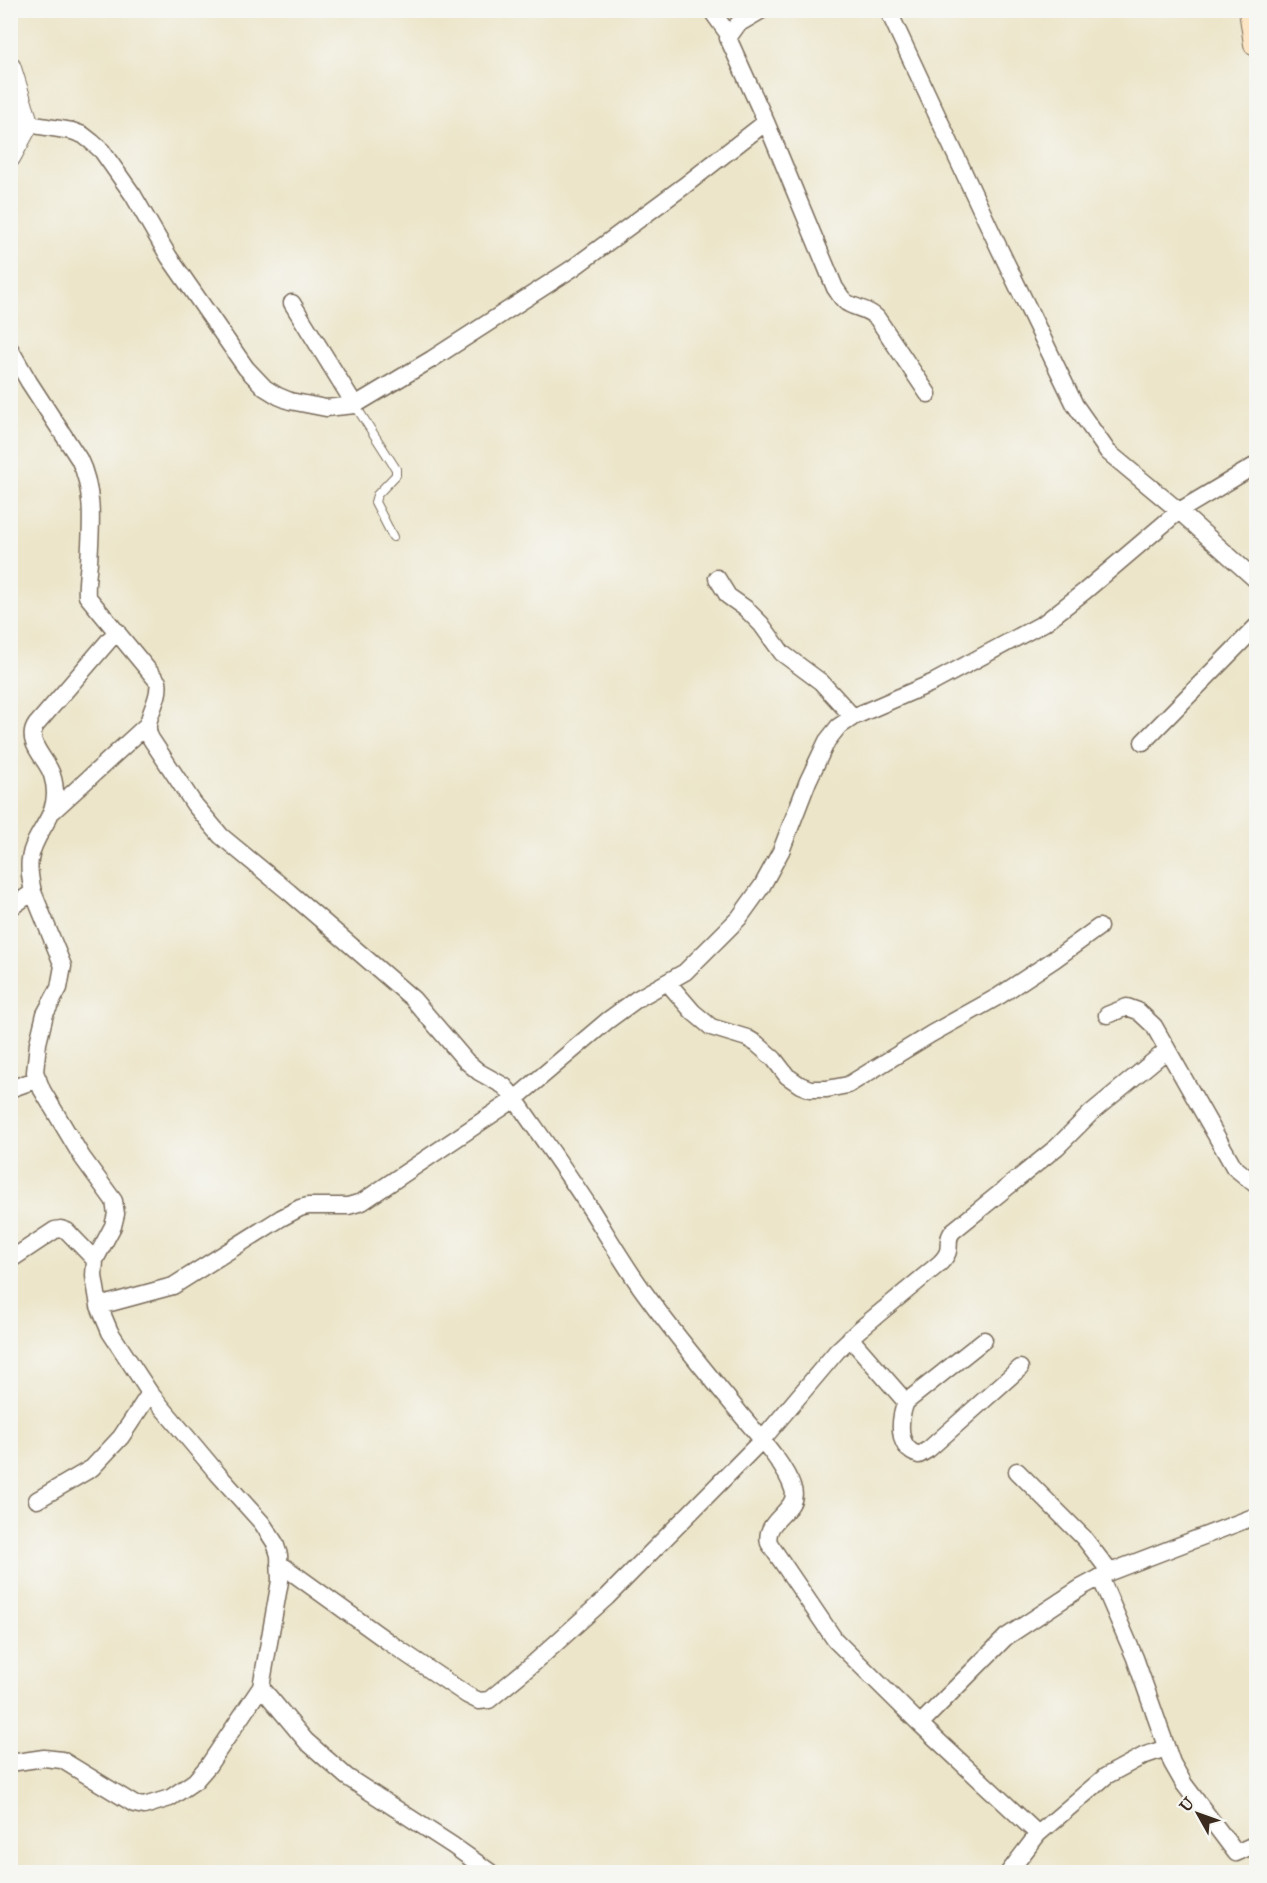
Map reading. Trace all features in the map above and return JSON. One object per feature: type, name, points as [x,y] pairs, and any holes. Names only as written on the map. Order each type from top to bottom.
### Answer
[{"type":"main road","points":[[1251,10],[1257,44]]},
{"type":"street","points":[[711,10],[729,35]]},
{"type":"street","points":[[762,10],[738,24],[729,35],[728,42],[766,122],[835,288],[844,301],[870,311],[877,318],[928,394]]},
{"type":"street","points":[[888,10],[999,248],[1076,405],[1108,452],[1257,580]]},
{"type":"street","points":[[10,67],[28,124],[10,157]]},
{"type":"street","points":[[28,124],[83,135],[102,151],[133,195],[169,257],[246,368],[265,388],[290,401],[326,408],[355,405],[432,359],[581,262],[766,122]]},
{"type":"street","points":[[292,303],[355,405]]},
{"type":"street","points":[[10,349],[86,472],[90,496],[91,530],[87,596],[158,682],[159,689],[148,724],[149,735],[194,804],[221,836],[413,999],[466,1061],[479,1072],[504,1086],[515,1099],[647,1297],[762,1440],[789,1478],[794,1492],[791,1504],[772,1524],[769,1531],[769,1543],[835,1640],[920,1724],[1038,1834]]},
{"type":"street","points":[[99,1306],[173,1286],[300,1208],[348,1206],[362,1202],[515,1099],[607,1021],[637,999],[686,972],[750,905],[781,851],[808,781],[827,741],[838,727],[853,717],[934,682],[1044,623],[1179,511],[1257,465]]},
{"type":"street","points":[[717,578],[728,596],[746,608],[782,653],[821,682],[853,717]]},
{"type":"street","points":[[1143,742],[1257,627]]},
{"type":"street","points":[[54,811],[55,794],[52,775],[33,740],[33,729],[117,631]]},
{"type":"street","points":[[10,1763],[44,1758],[62,1760],[134,1804],[144,1806],[170,1798],[187,1788],[208,1766],[261,1687],[280,1581],[275,1543],[262,1523],[150,1393],[110,1332],[99,1306],[94,1276],[95,1260],[113,1226],[116,1214],[114,1201],[82,1157],[42,1090],[35,1072],[38,1043],[45,1014],[63,976],[63,966],[33,892],[30,859],[54,811],[148,724]]},
{"type":"street","points":[[10,908],[33,892]]},
{"type":"street","points":[[668,983],[693,1012],[711,1027],[747,1038],[757,1044],[774,1059],[787,1076],[800,1085],[810,1089],[827,1089],[848,1085],[999,996],[1098,927]]},
{"type":"street","points":[[1107,1015],[1123,1007],[1133,1008],[1154,1026],[1234,1167],[1250,1182],[1257,1185]]},
{"type":"street","points":[[279,1563],[360,1623],[466,1695],[479,1701],[489,1700],[607,1597],[762,1440],[850,1338],[947,1256],[950,1236],[953,1232],[1057,1147],[1092,1112],[1167,1050]]},
{"type":"street","points":[[10,1089],[38,1079]]},
{"type":"street","points":[[10,1260],[55,1230],[61,1229],[67,1231],[95,1260]]},
{"type":"street","points":[[850,1338],[906,1402]]},
{"type":"street","points":[[984,1340],[906,1402],[902,1413],[901,1436],[912,1453],[919,1455],[929,1449],[1020,1368]]},
{"type":"street","points":[[37,1500],[92,1468],[121,1437],[150,1393]]},
{"type":"street","points":[[1017,1471],[1084,1538],[1105,1575],[1166,1748],[1184,1784],[1236,1854],[1257,1844]]},
{"type":"street","points":[[920,1724],[1006,1637],[1105,1575],[1257,1516]]},
{"type":"street","points":[[261,1687],[306,1741],[347,1777],[490,1872]]},
{"type":"street","points":[[1009,1872],[1038,1834],[1106,1776],[1143,1756],[1166,1748]]},
{"type":"lane","points":[[355,405],[396,469],[396,475],[377,495],[375,502],[393,537]]}]
